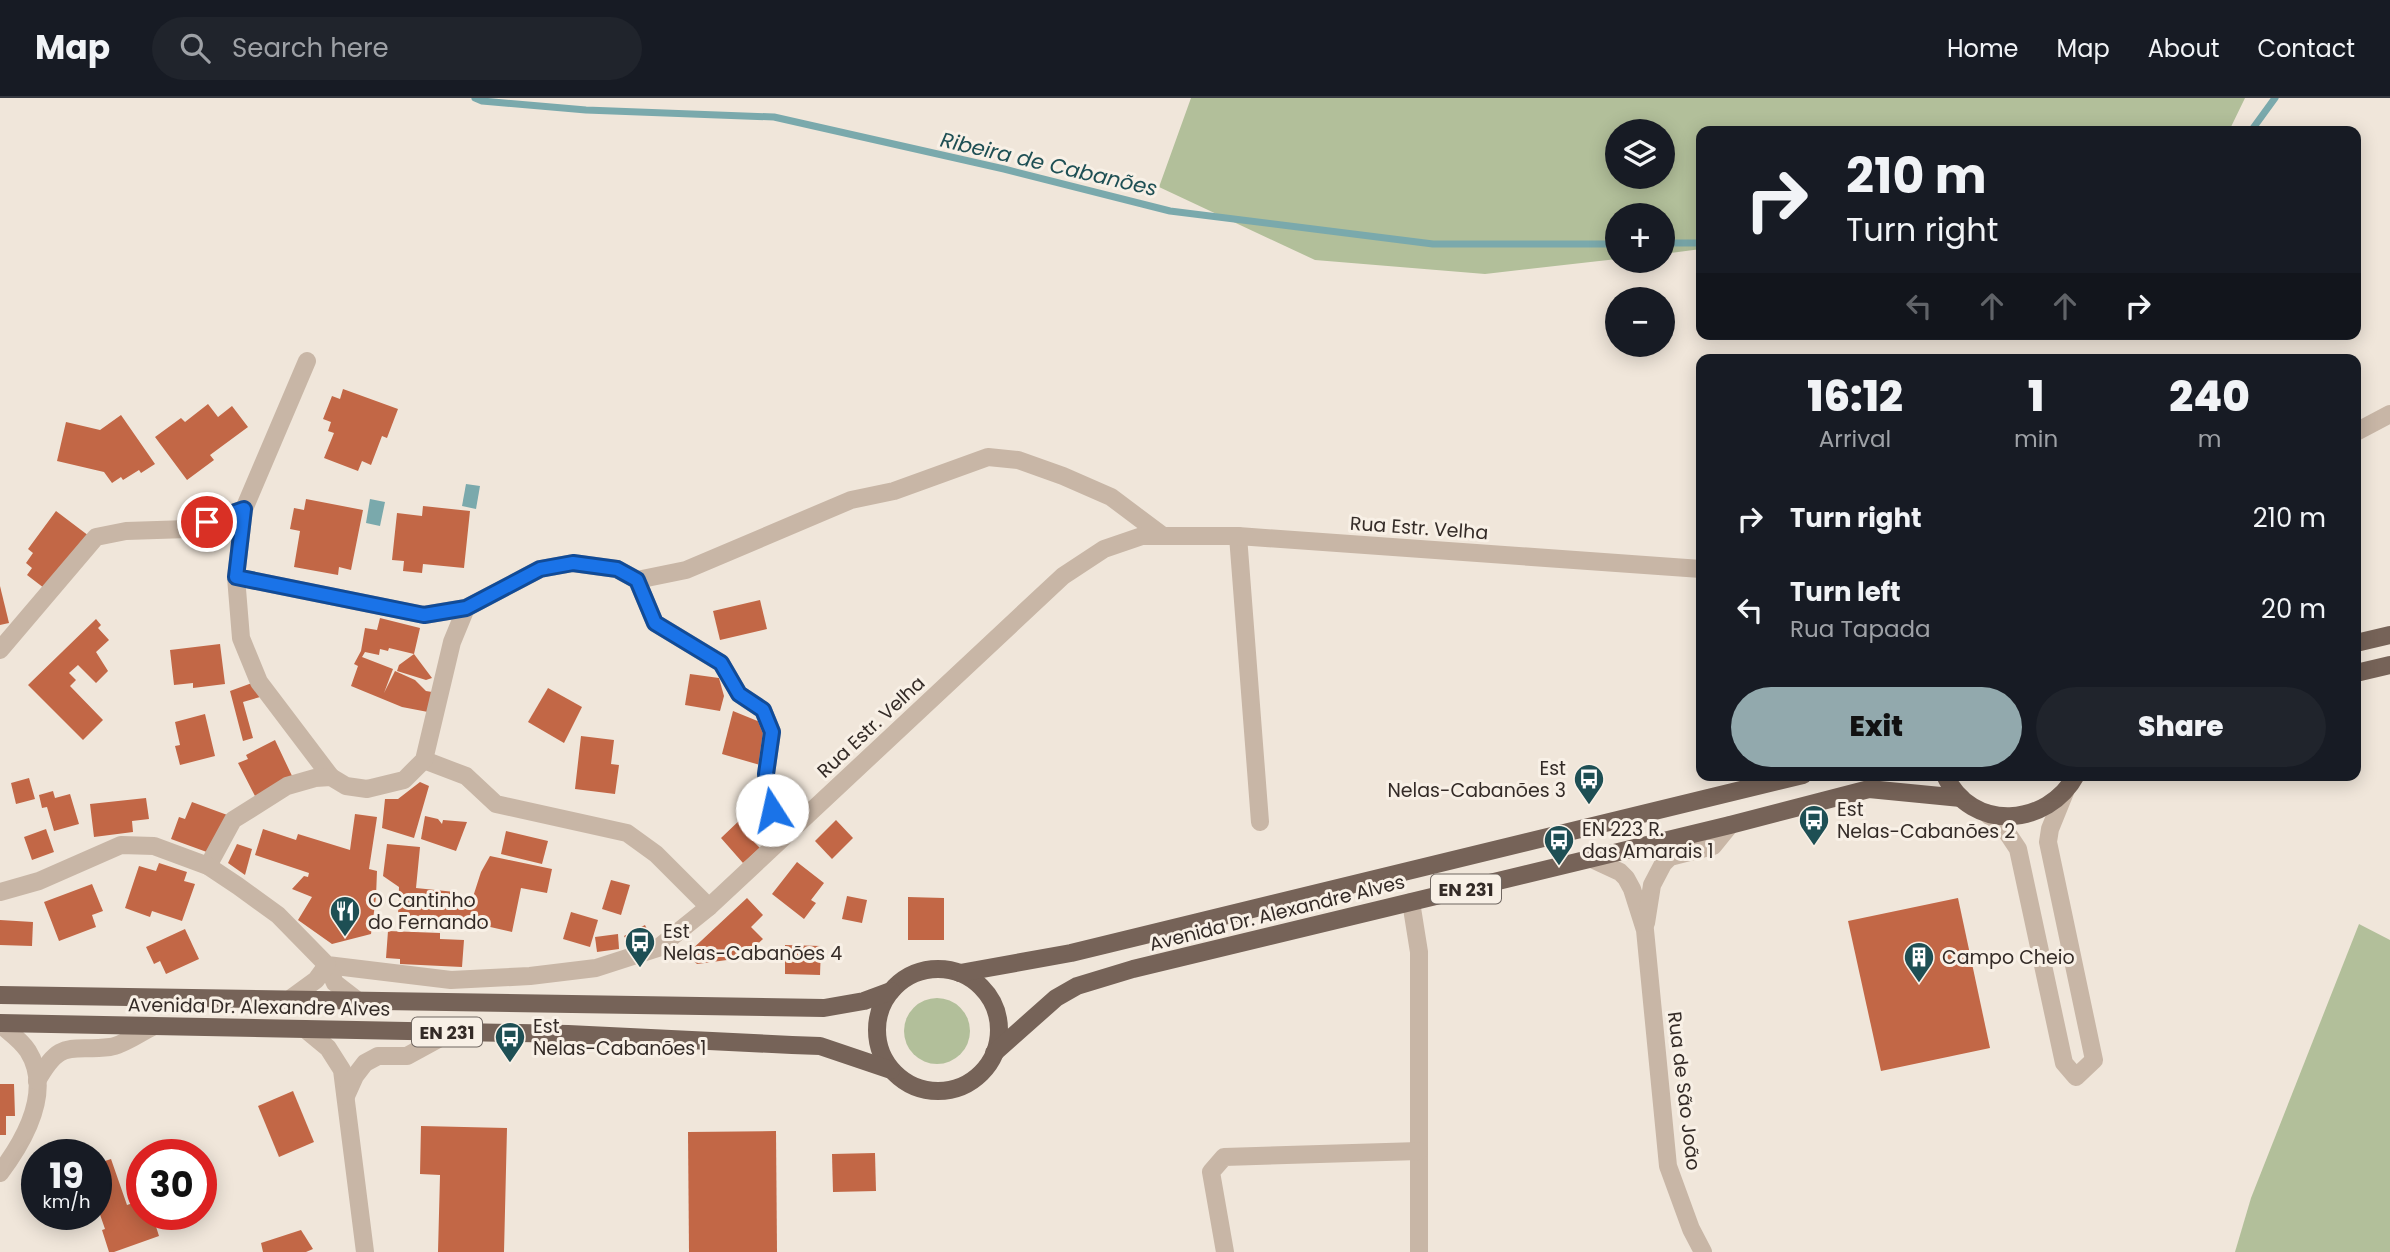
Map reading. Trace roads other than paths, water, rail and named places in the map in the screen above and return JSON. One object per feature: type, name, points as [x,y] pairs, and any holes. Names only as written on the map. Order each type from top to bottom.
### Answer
[{"type":"main road","points":[[2361,642],[2390,635]]},
{"type":"main road","points":[[2361,672],[2390,665]]},
{"type":"main road","name":"Avenida Dr. Alexandre Alves","points":[[960,973],[1071,953],[1778,781]]},
{"type":"main road","name":"EN 231","points":[[1949,781],[1961,798],[1986,813],[2007,817],[2029,815],[2048,806],[2065,792],[2072,781]]},
{"type":"main road","name":"Avenida Dr. Alexandre Alves","points":[[994,1053],[1056,998],[1077,986],[1133,969],[1592,859],[1869,789],[1961,798]]},
{"type":"main road","name":"EN 231","points":[[891,991],[905,978],[923,971],[942,969],[960,973]]},
{"type":"main road","points":[[960,973],[977,983],[990,998],[997,1015],[999,1035],[994,1053]]},
{"type":"main road","points":[[891,991],[882,1005],[877,1022],[877,1039],[891,1070]]},
{"type":"main road","name":"Avenida Dr. Alexandre Alves","points":[[0,995],[824,1008],[864,1002],[891,991]]},
{"type":"main road","name":"Avenida Dr. Alexandre Alves","points":[[0,1023],[568,1034],[820,1046],[891,1070]]},
{"type":"main road","name":"EN 231","points":[[891,1070],[905,1083],[926,1090],[948,1091],[967,1084],[983,1071],[994,1053]]},
{"type":"street","points":[[307,361],[244,509],[236,577],[241,638],[258,682],[331,777],[346,786],[367,789],[404,780],[424,760],[452,642],[466,608]]},
{"type":"street","points":[[2361,429],[2390,414]]},
{"type":"street","points":[[637,580],[686,570],[851,500],[894,491],[988,457],[1018,460],[1111,496],[1163,536]]},
{"type":"street","points":[[0,650],[96,537],[125,530],[188,529],[244,509]]},
{"type":"street","name":"Rua Estr. Velha","points":[[327,965],[451,980],[530,976],[596,968],[658,948],[709,907],[1063,576],[1104,549],[1142,536],[1238,536],[1696,569]]},
{"type":"street","points":[[1238,536],[1260,822]]},
{"type":"street","points":[[236,577],[424,615],[466,608],[540,569],[573,563],[617,569],[637,580],[655,623],[721,663],[739,694],[763,710],[772,732],[766,774],[772,810],[783,838]]},
{"type":"street","points":[[424,760],[466,776],[496,804],[627,833],[656,854],[709,907]]},
{"type":"street","points":[[208,866],[233,820],[287,786],[315,778],[331,777]]},
{"type":"street","points":[[1986,813],[2004,828],[2018,849],[2064,1063],[2077,1077],[2095,1060],[2049,842],[2050,829],[2065,792]]},
{"type":"street","points":[[1645,930],[1652,885],[1662,864],[1670,857],[1713,846],[1730,825]]},
{"type":"street","points":[[0,892],[39,881],[121,845],[155,846],[208,866],[278,915],[327,965],[335,984],[357,1000]]},
{"type":"street","points":[[1592,859],[1620,872],[1626,878],[1645,930]]},
{"type":"street","points":[[1411,902],[1419,952],[1419,1252]]},
{"type":"street","name":"Rua de São João","points":[[1645,930],[1668,1166],[1691,1229],[1703,1252]]},
{"type":"street","points":[[289,999],[316,980],[327,965]]},
{"type":"street","points":[[0,1023],[28,1051],[37,1081]]},
{"type":"street","points":[[0,1173],[20,1145],[29,1126],[37,1081],[46,1065],[66,1048],[112,1047],[154,1026]]},
{"type":"street","points":[[305,1029],[328,1048],[342,1070],[365,1252]]},
{"type":"street","points":[[346,1096],[355,1076],[365,1063],[378,1056],[407,1056],[451,1032]]},
{"type":"street","points":[[1225,1252],[1211,1172],[1224,1157],[1419,1151]]},
{"type":"water","points":[[466,484],[480,486],[476,509],[462,506]]},
{"type":"water","points":[[370,499],[385,502],[380,526],[366,523]]},
{"type":"waterway","name":"Ribeira de Cabanões","points":[[475,98],[482,101],[586,110],[774,117],[1004,169],[1170,211],[1433,244],[1605,244]]},
{"type":"waterway","name":"Ribeira de Cabanões","points":[[2255,126],[2275,98]]},
{"type":"waterway","name":"Ribeira de Cabanões","points":[[1675,243],[1696,243]]},
{"type":"place","name":"Est Nelas-Cabanões 3","points":[[1589,806]]},
{"type":"place","name":"Est Nelas-Cabanões 2","points":[[1814,847]]},
{"type":"place","name":"EN 223 R. das Amarais 1","points":[[1559,867]]},
{"type":"place","name":"O Cantinho do Fernando","points":[[345,938]]},
{"type":"place","name":"Est Nelas-Cabanões 4","points":[[640,969]]},
{"type":"place","name":"Campo Cheio","points":[[1919,984]]},
{"type":"place","name":"Est Nelas-Cabanões 1","points":[[510,1064]]}]
